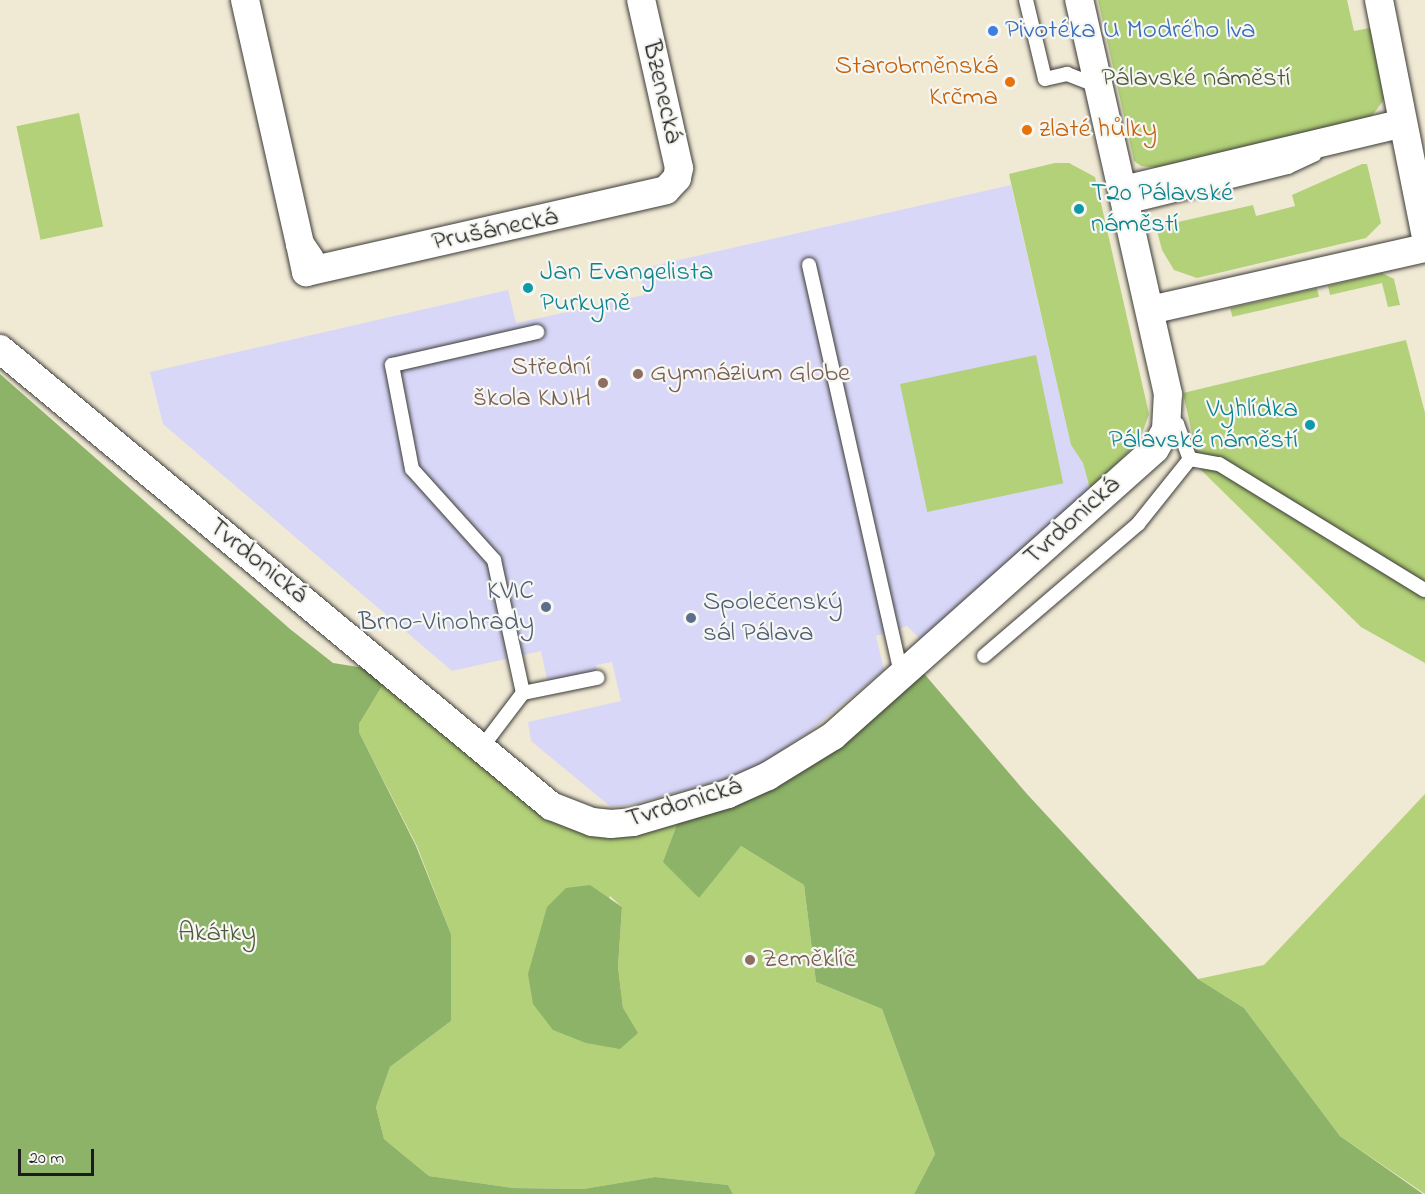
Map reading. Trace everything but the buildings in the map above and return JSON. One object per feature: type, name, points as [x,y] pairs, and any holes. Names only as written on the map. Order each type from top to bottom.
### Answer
[{"type":"street","name":"Prušánecká","points":[[245,0],[300,244],[312,260],[332,266],[670,182]]},
{"type":"street","name":"Bzenecká","points":[[641,0],[670,182]]},
{"type":"street","points":[[1079,0],[1096,85],[1168,394],[1167,425]]},
{"type":"street","points":[[1379,0],[1398,86],[1401,124],[1425,233]]},
{"type":"street","points":[[1124,199],[1401,124]]},
{"type":"street","points":[[1150,310],[1425,248]]},
{"type":"street","name":"Tvrdonická","points":[[0,349],[551,806],[592,822],[633,822],[728,794],[768,776],[833,736],[902,677],[1155,449],[1167,425]]},
{"type":"lane","points":[[1026,0],[1045,79],[1067,74],[1096,85]]},
{"type":"lane","points":[[809,265],[902,677]]},
{"type":"lane","points":[[523,693],[494,560],[412,469],[392,365],[537,332]]},
{"type":"lane","points":[[1167,425],[1177,424],[1190,459]]},
{"type":"lane","points":[[1190,459],[1219,464],[1425,590]]},
{"type":"lane","points":[[984,656],[1138,524],[1190,459]]},
{"type":"lane","points":[[482,747],[523,693],[597,678]]},
{"type":"shaded area","points":[[1011,185],[1071,445],[1083,463],[1090,489],[920,639],[907,626],[876,636],[884,670],[809,732],[761,764],[726,779],[631,805],[611,807],[531,741],[528,722],[621,701],[612,662],[596,665],[597,671],[548,684],[541,651],[452,671],[163,424],[150,372],[508,290],[516,323],[549,316],[644,295],[639,269]]},
{"type":"green space","name":"Pálavské náměstí","points":[[1098,0],[1347,0],[1354,31],[1375,27],[1386,97],[1371,117],[1159,168],[1141,166],[1134,161]]},
{"type":"green space","points":[[79,113],[103,226],[41,240],[16,126]]},
{"type":"green space","points":[[1055,163],[1069,163],[1095,177],[1149,414],[1139,442],[1090,489],[1083,463],[1071,445],[1009,174]]},
{"type":"green space","points":[[1362,164],[1367,164],[1381,223],[1366,238],[1197,278],[1174,270],[1162,250],[1156,227],[1253,205],[1256,216],[1295,206],[1292,195]]},
{"type":"green space","points":[[1382,273],[1394,279],[1400,305],[1388,307],[1382,283],[1330,295],[1328,286]]},
{"type":"green space","points":[[1317,288],[1319,297],[1232,317],[1230,308]]},
{"type":"green space","points":[[1406,340],[1425,413],[1425,663],[1361,627],[1200,469],[1183,393]]},
{"type":"green space","points":[[1036,355],[1063,483],[927,512],[900,384]]},
{"type":"green space","name":"Akátky","points":[[0,374],[290,629],[333,663],[371,669],[382,677],[382,686],[359,724],[359,732],[416,846],[451,934],[451,1021],[390,1067],[376,1107],[384,1139],[429,1176],[513,1188],[583,1189],[655,1177],[728,1185],[733,1194],[0,1194]]},
{"type":"green space","points":[[921,670],[1027,794],[1198,979],[1244,1008],[1340,1136],[1423,1194],[914,1194],[935,1154],[882,1009],[816,982],[804,885],[741,846],[699,898],[663,862],[681,814]]},
{"type":"green space","points":[[382,677],[556,812],[681,814],[698,898],[741,846],[804,885],[816,982],[882,1009],[935,1154],[914,1194],[733,1194],[728,1185],[655,1177],[583,1189],[513,1188],[429,1176],[384,1139],[376,1107],[390,1067],[451,1021],[451,934],[417,846],[359,732],[359,724],[382,686]],"holes":[[[610,896],[622,907],[618,967],[623,1008],[553,1030]]]},
{"type":"green space","points":[[1425,794],[1425,1194],[1340,1136],[1244,1008],[1198,979],[1264,965]]},
{"type":"green space","points":[[590,885],[622,907],[618,967],[623,1008],[638,1033],[620,1049],[586,1043],[553,1030],[533,1004],[528,974],[547,907],[566,888]]},
{"type":"place","name":"Pivotéka U Modrého lva","points":[[993,31]]},
{"type":"place","name":"Starobrněnská Krčma","points":[[1010,82]]},
{"type":"place","name":"zlaté hůlky","points":[[1027,130]]},
{"type":"place","name":"T20 Pálavské náměstí","points":[[1079,209]]},
{"type":"place","name":"Jan Evangelista Purkyně","points":[[528,288]]},
{"type":"place","name":"Gymnázium Globe","points":[[638,374]]},
{"type":"place","name":"Střední škola KNIH","points":[[603,383]]},
{"type":"place","name":"Vyhlídka Pálavské náměstí","points":[[1310,425]]},
{"type":"place","name":"KVIC Brno-Vinohrady","points":[[546,607]]},
{"type":"place","name":"Společenský sál Pálava","points":[[691,618]]},
{"type":"place","name":"Zeměklíč","points":[[750,960]]}]
